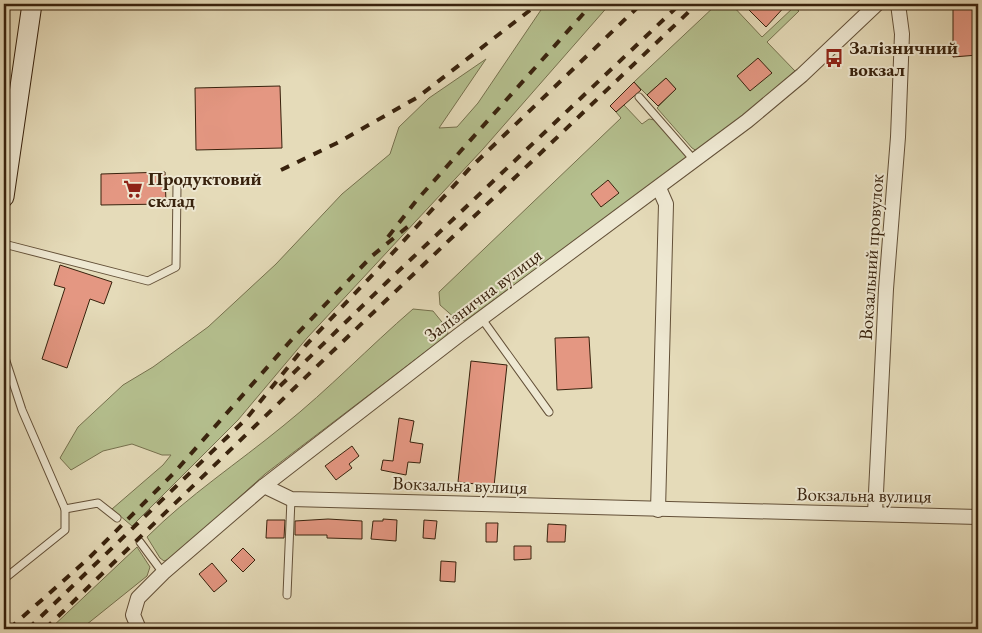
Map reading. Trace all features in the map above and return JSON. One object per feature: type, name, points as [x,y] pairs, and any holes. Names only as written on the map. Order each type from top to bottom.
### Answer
[{"type":"street","points":[[4,197],[32,4]]},
{"type":"street","name":"Залізнична вулиця","points":[[139,629],[133,615],[138,598],[264,486],[482,319],[747,121],[802,75],[878,4]]},
{"type":"street","name":"Вокзальний провулок","points":[[874,514],[886,289],[898,137],[902,34],[898,4]]},
{"type":"street","points":[[658,188],[666,204],[658,510]]},
{"type":"street","name":"Вокзальна вулиця","points":[[264,486],[291,499],[978,517]]},
{"type":"lane","points":[[639,97],[694,160]]},
{"type":"lane","points":[[4,244],[148,281],[176,266],[177,186]]},
{"type":"lane","points":[[482,319],[549,412]]},
{"type":"lane","points":[[4,355],[22,410],[65,509],[65,530],[4,579]]},
{"type":"lane","points":[[287,595],[291,499]]},
{"type":"lane","points":[[65,509],[98,504],[117,518]]},
{"type":"lane","points":[[140,542],[164,574]]},
{"type":"green space","points":[[545,4],[610,4],[483,149],[307,338],[238,420],[132,526],[112,509],[163,465],[171,455],[162,455],[132,444],[103,451],[71,470],[60,458],[78,427],[123,385],[153,367],[208,327],[276,264],[342,194],[390,154],[399,127],[429,98],[486,59],[439,128],[457,127],[478,103]]},
{"type":"green space","points":[[717,4],[731,4],[762,37],[794,7],[799,11],[767,42],[795,71],[728,130],[697,151],[692,148],[657,108],[676,89],[666,78],[647,95],[634,82]]},
{"type":"green space","points":[[624,105],[642,124],[649,119],[655,120],[685,153],[687,158],[465,321],[456,319],[440,305],[439,292],[621,118],[616,112]]},
{"type":"green space","points":[[413,309],[433,311],[446,327],[448,333],[445,337],[265,474],[172,558],[164,561],[160,558],[147,537],[197,493],[300,412]]},
{"type":"green space","points":[[137,547],[150,567],[147,576],[81,629],[50,629]]},
{"type":"building","points":[[743,4],[787,4],[766,27]]},
{"type":"building","points":[[953,4],[978,4],[978,55],[953,57]]},
{"type":"building","points":[[758,58],[772,73],[750,91],[737,76]]},
{"type":"building","points":[[666,78],[676,89],[658,106],[647,95]]},
{"type":"building","points":[[634,82],[641,90],[616,112],[610,106]]},
{"type":"building","points":[[280,86],[282,148],[196,150],[195,88]]},
{"type":"building","name":"Продуктовий склад","points":[[165,172],[166,204],[101,205],[101,174]]},
{"type":"building","points":[[608,180],[619,193],[601,207],[591,194]]},
{"type":"building","points":[[60,265],[112,282],[104,304],[90,299],[67,368],[42,359],[65,288],[54,285]]},
{"type":"building","points":[[589,337],[592,388],[557,390],[555,338]]},
{"type":"building","points":[[471,361],[507,365],[494,486],[458,482]]},
{"type":"building","points":[[399,418],[414,421],[410,442],[423,444],[420,463],[408,462],[406,475],[381,470],[383,460],[393,461]]},
{"type":"building","points":[[352,446],[359,456],[349,464],[352,468],[336,480],[325,466]]},
{"type":"building","points":[[328,519],[362,521],[362,539],[327,538],[327,535],[295,535],[295,521]]},
{"type":"building","points":[[383,519],[397,520],[396,541],[371,539],[373,521],[383,521]]},
{"type":"building","points":[[267,520],[285,520],[284,538],[266,538]]},
{"type":"building","points":[[424,520],[437,521],[435,539],[423,538]]},
{"type":"building","points":[[486,523],[498,523],[497,542],[486,542]]},
{"type":"building","points":[[548,524],[566,525],[565,542],[547,542]]},
{"type":"building","points":[[514,546],[531,546],[531,559],[514,560]]},
{"type":"building","points":[[243,548],[255,560],[243,572],[231,560]]},
{"type":"building","points":[[441,561],[456,562],[455,582],[440,581]]},
{"type":"building","points":[[212,563],[227,581],[214,592],[199,574]]},
{"type":"railway","points":[[281,170],[337,143],[418,97],[538,4]]},
{"type":"railway","points":[[388,237],[416,201],[592,4]]},
{"type":"railway","points":[[28,629],[246,419],[306,345],[470,168],[641,4]]},
{"type":"railway","points":[[280,386],[680,4]]},
{"type":"railway","points":[[45,629],[313,370],[697,4]]},
{"type":"railway","points":[[9,629],[89,558],[173,474],[294,337],[372,256],[412,223]]},
{"type":"place","name":"Залізничний вокзал","points":[[834,58]]},
{"type":"place","name":"Продуктовий склад","points":[[133,189]]}]
